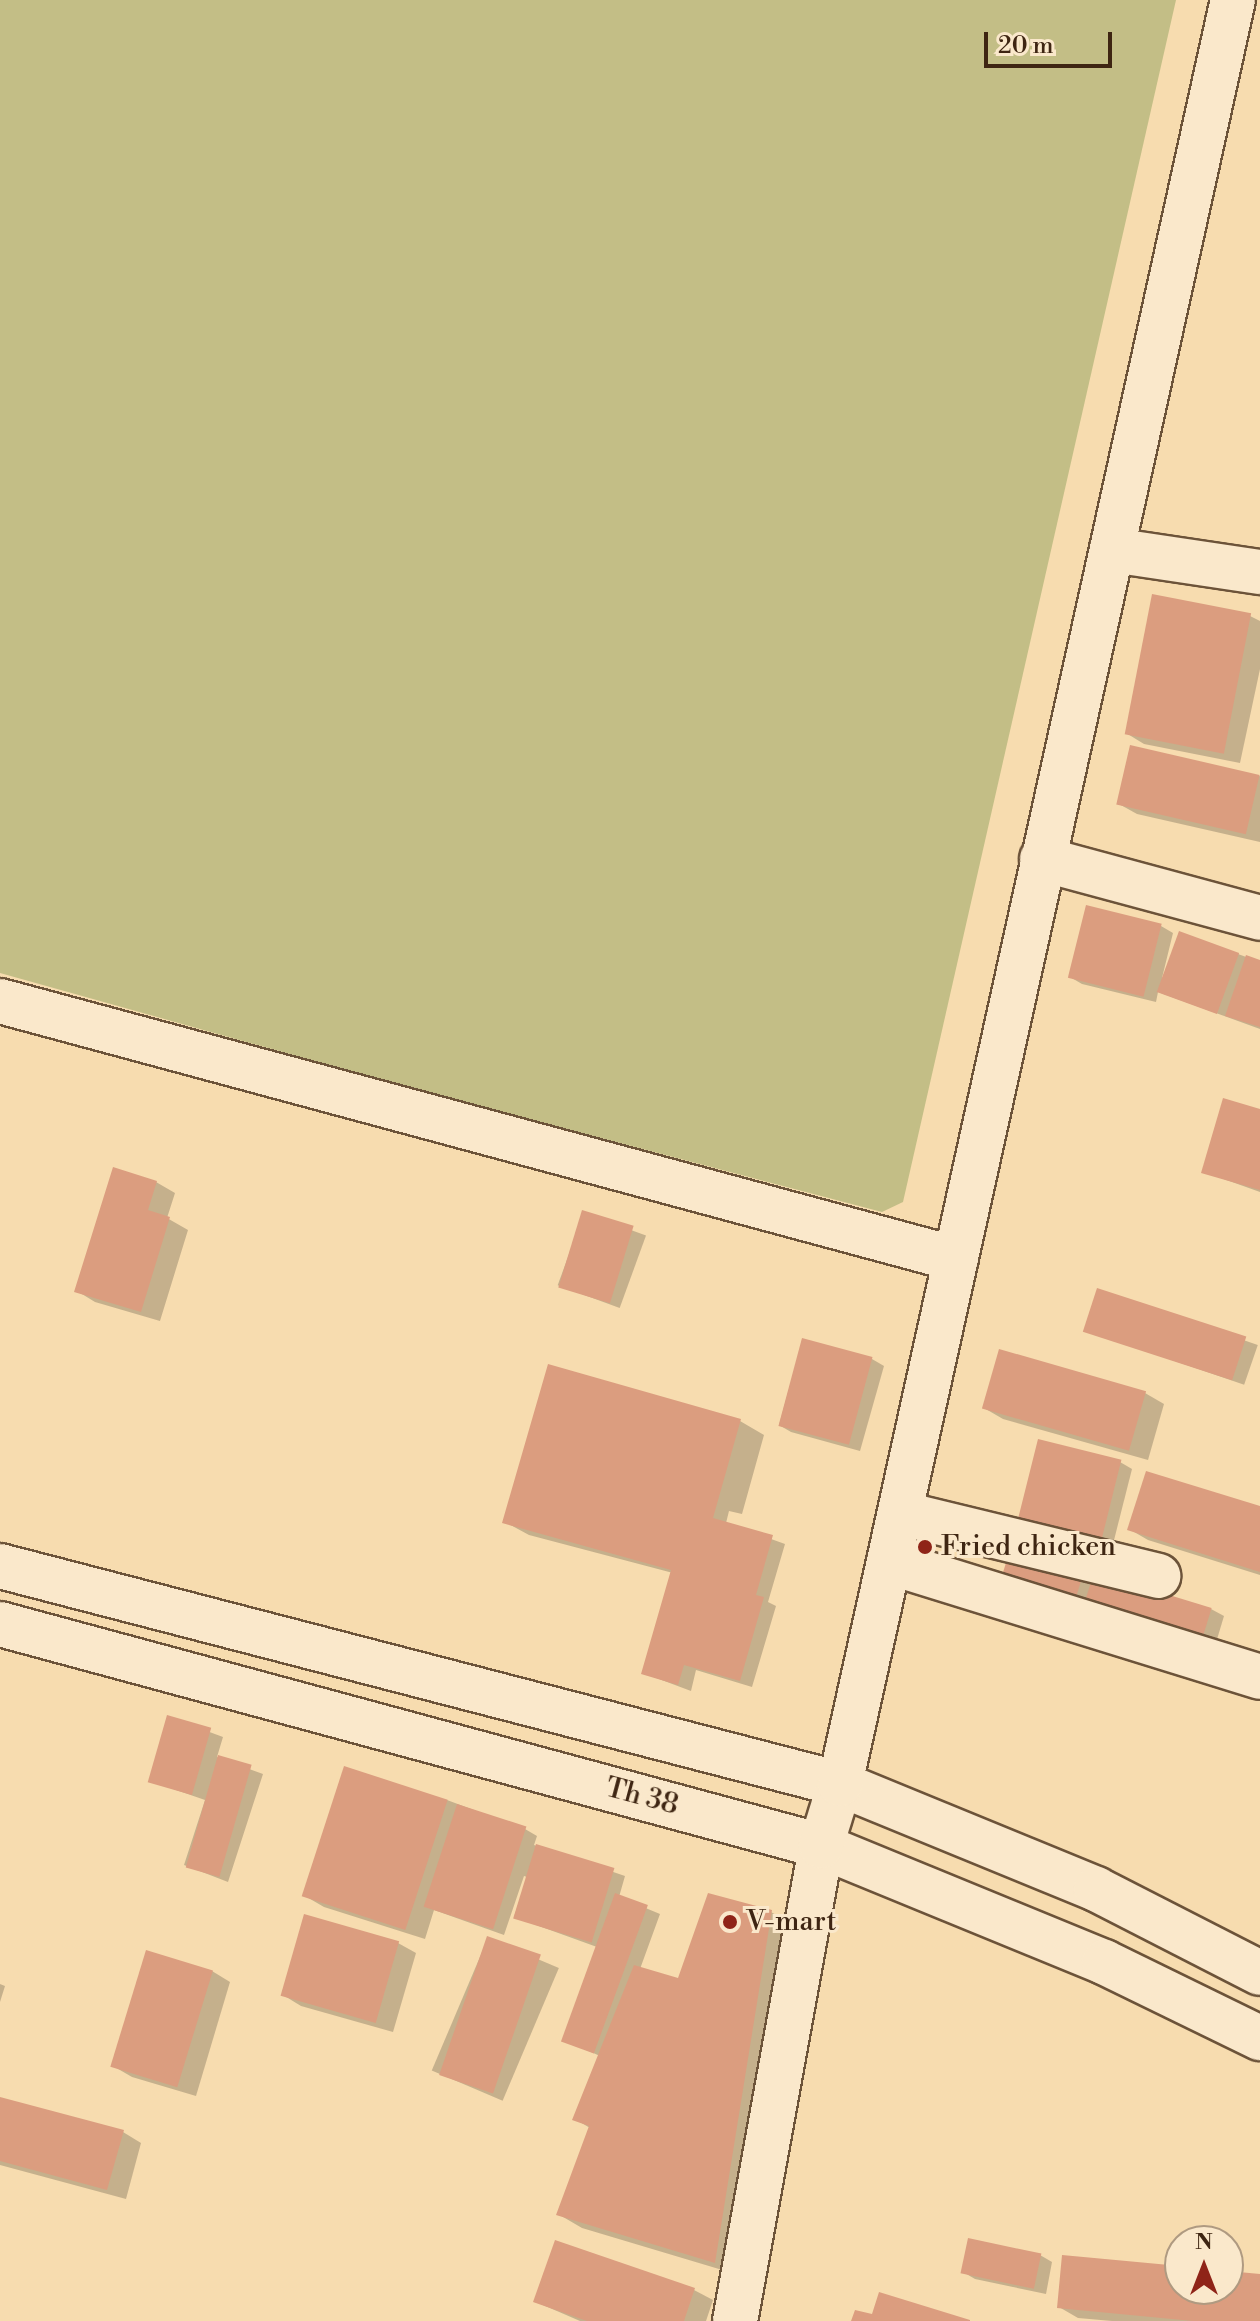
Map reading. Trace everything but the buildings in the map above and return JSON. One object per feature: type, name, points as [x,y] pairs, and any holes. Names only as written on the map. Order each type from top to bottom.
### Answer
[{"type":"street","points":[[735,2321],[821,1846],[840,1784],[1233,0]]},
{"type":"street","points":[[1112,550],[1260,572]]},
{"type":"street","points":[[1042,859],[1260,918]]},
{"type":"street","points":[[0,1001],[956,1259]]},
{"type":"street","points":[[900,1513],[1158,1576]]},
{"type":"street","points":[[889,1562],[1260,1677]]},
{"type":"street","points":[[0,1566],[840,1784],[1096,1889],[1260,1973]]},
{"type":"street","name":"Th 38","points":[[0,1624],[821,1846],[1104,1962],[1260,2038]]},
{"type":"shaded area","points":[[0,0],[1176,0],[903,1202],[882,1212],[411,1088],[0,973]]},
{"type":"place","name":"Fried chicken","points":[[925,1547]]},
{"type":"place","name":"V-mart","points":[[730,1922]]}]
